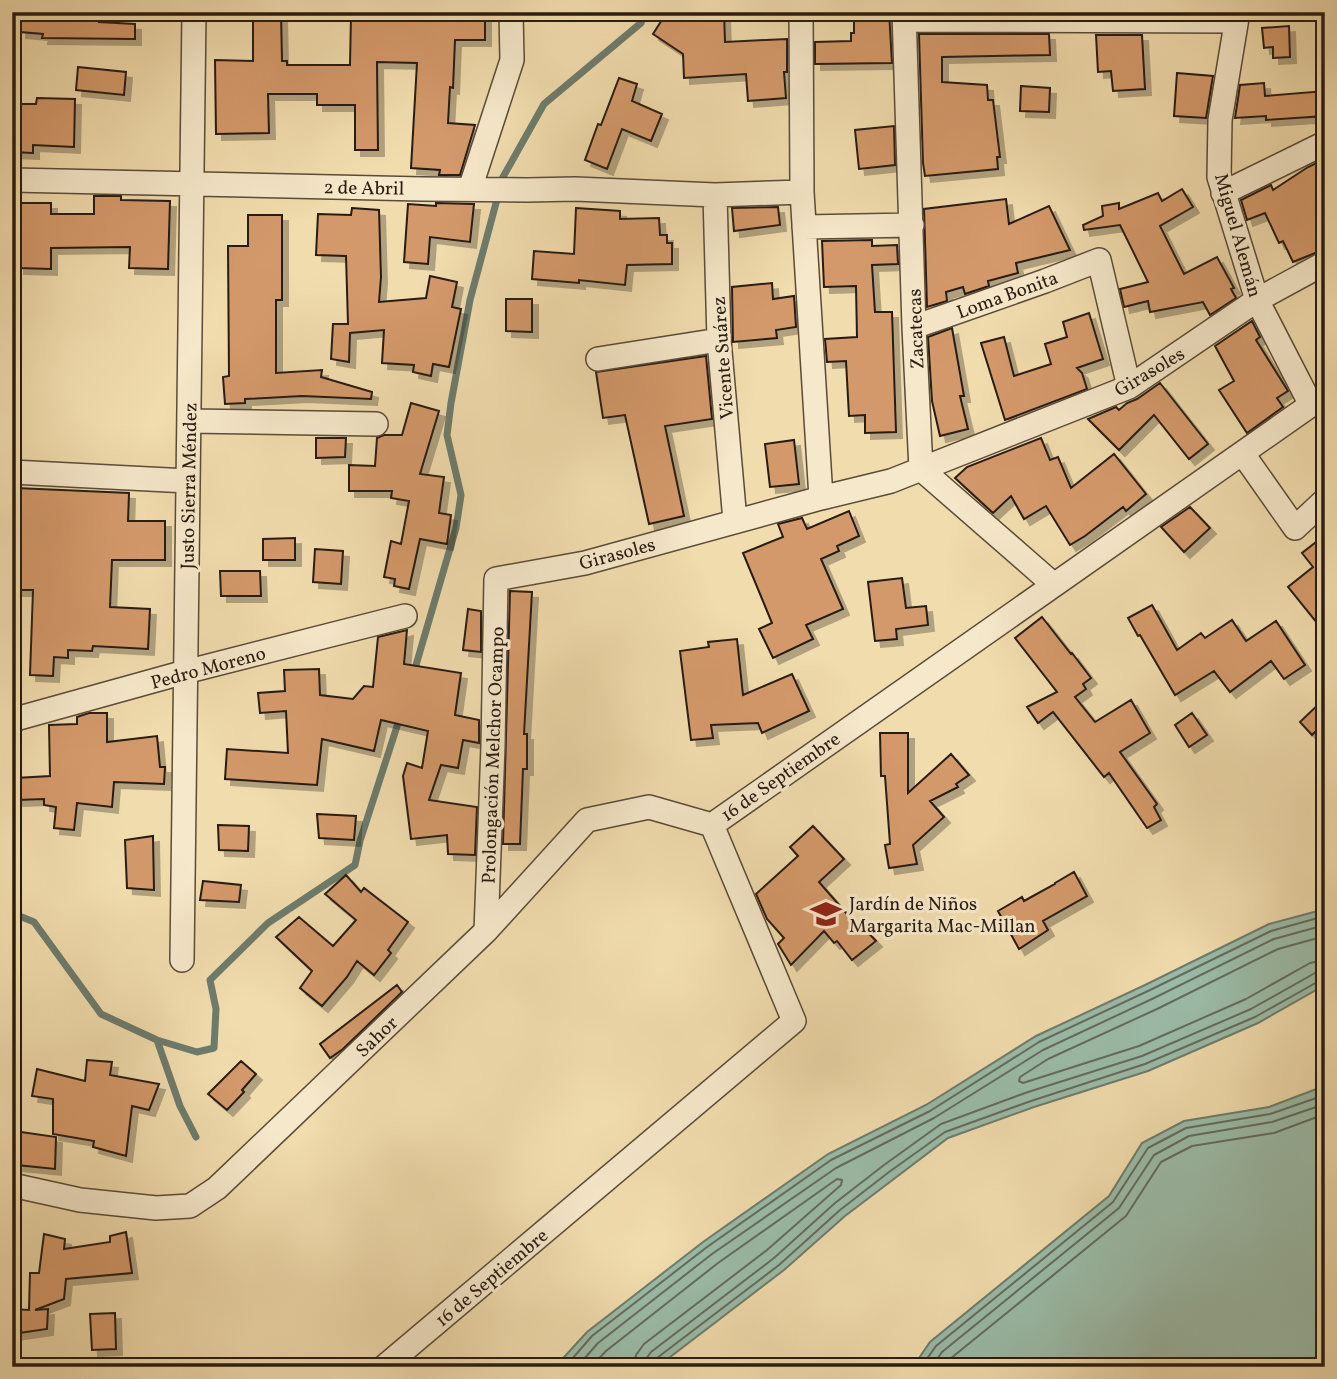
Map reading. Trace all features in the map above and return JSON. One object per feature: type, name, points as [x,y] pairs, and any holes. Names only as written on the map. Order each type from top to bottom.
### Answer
[{"type":"street","name":"Justo Sierra Méndez","points":[[182,960],[194,12]]},
{"type":"street","points":[[476,189],[512,60],[511,12]]},
{"type":"street","points":[[801,12],[802,192],[821,498]]},
{"type":"street","points":[[904,16],[1237,17]]},
{"type":"street","name":"Zacatecas","points":[[904,16],[921,469]]},
{"type":"street","name":"Miguel Alemán","points":[[1237,17],[1220,120],[1219,177],[1257,300],[1318,400]]},
{"type":"street","points":[[1223,193],[1325,143]]},
{"type":"street","name":"2 de Abril","points":[[12,180],[575,189],[715,195],[802,192]]},
{"type":"street","name":"Vicente Suárez","points":[[715,195],[719,341],[736,521]]},
{"type":"street","points":[[804,227],[912,225]]},
{"type":"street","name":"Loma Bonita","points":[[914,327],[1098,260],[1129,387]]},
{"type":"street","name":"Girasoles","points":[[921,469],[1129,387],[1257,300],[1325,263]]},
{"type":"street","points":[[598,359],[719,341]]},
{"type":"street","name":"16 de Septiembre","points":[[384,1367],[794,1021],[712,825],[1318,400]]},
{"type":"street","points":[[189,421],[376,424]]},
{"type":"street","points":[[1243,454],[1295,528],[1325,500]]},
{"type":"street","points":[[736,521],[891,481],[921,469],[1054,585]]},
{"type":"street","points":[[12,472],[188,481]]},
{"type":"street","name":"Girasoles","points":[[496,579],[585,563],[736,521]]},
{"type":"street","name":"Prolongación Melchor Ocampo","points":[[486,931],[496,579]]},
{"type":"street","name":"Pedro Moreno","points":[[12,720],[185,672],[405,616]]},
{"type":"street","name":"Sahor","points":[[12,1185],[79,1200],[156,1208],[190,1206],[217,1188],[486,931],[587,820],[649,807],[712,825]]},
{"type":"water","points":[[1325,909],[1325,985],[1258,1023],[1148,1071],[948,1138],[845,1216],[784,1270],[657,1367],[555,1367],[587,1332],[703,1242],[828,1154],[926,1105],[1036,1036],[1269,924]]},
{"type":"water","points":[[1325,1088],[1325,1367],[913,1367],[930,1342],[1109,1196],[1142,1143],[1184,1121],[1269,1107]]},
{"type":"building","points":[[21,12],[99,15],[99,22],[135,24],[135,39],[42,38],[43,34],[20,32]]},
{"type":"building","points":[[253,12],[281,12],[282,61],[287,61],[287,65],[350,65],[351,16],[355,16],[355,12],[485,12],[485,40],[455,40],[448,123],[475,125],[460,175],[439,175],[440,170],[411,168],[417,63],[377,62],[378,150],[355,150],[355,105],[317,105],[317,94],[268,94],[269,133],[216,134],[215,60],[253,61]]},
{"type":"building","points":[[667,12],[724,12],[725,42],[787,39],[787,72],[784,72],[786,98],[748,101],[746,74],[684,78],[683,54],[653,34]]},
{"type":"building","points":[[854,12],[889,12],[892,63],[815,64],[815,42],[851,41],[851,33],[854,33]]},
{"type":"building","points":[[1289,26],[1290,57],[1273,58],[1273,47],[1264,48],[1262,28]]},
{"type":"building","points":[[919,34],[1049,34],[1050,55],[942,57],[942,82],[987,85],[988,100],[993,100],[1000,157],[997,157],[998,169],[925,176]]},
{"type":"building","points":[[1096,35],[1142,35],[1145,89],[1113,91],[1111,71],[1098,72]]},
{"type":"building","points":[[78,67],[126,72],[124,95],[76,90]]},
{"type":"building","points":[[1177,73],[1213,76],[1206,118],[1174,116]]},
{"type":"building","points":[[619,78],[637,84],[632,101],[662,114],[651,141],[622,129],[607,169],[585,160]]},
{"type":"building","points":[[1264,83],[1265,96],[1325,91],[1325,116],[1266,120],[1266,116],[1235,118],[1240,85]]},
{"type":"building","points":[[1021,86],[1050,88],[1049,112],[1020,111]]},
{"type":"building","points":[[37,98],[75,99],[74,147],[33,145],[33,153],[12,152],[12,104],[36,104]]},
{"type":"building","points":[[894,126],[895,165],[859,169],[855,130]]},
{"type":"building","points":[[1325,159],[1325,249],[1293,262],[1283,241],[1279,243],[1265,213],[1247,220],[1241,200],[1271,185],[1273,190]]},
{"type":"building","points":[[1182,189],[1193,207],[1160,226],[1184,274],[1217,257],[1234,288],[1231,289],[1236,298],[1210,315],[1203,302],[1150,312],[1148,301],[1124,307],[1120,289],[1148,282],[1120,225],[1084,230],[1083,225],[1103,216],[1102,206],[1119,203],[1119,209],[1158,193],[1162,201]]},
{"type":"building","points":[[94,196],[121,196],[121,200],[170,201],[168,269],[129,268],[130,247],[51,248],[51,269],[18,268],[19,203],[51,203],[51,214],[94,214]]},
{"type":"building","points":[[1006,199],[1009,224],[1049,206],[1070,250],[1016,263],[1018,273],[988,281],[989,286],[965,294],[963,287],[946,292],[947,301],[927,307],[924,209]]},
{"type":"building","points":[[436,203],[474,204],[470,242],[430,237],[428,264],[404,262],[408,204],[436,206]]},
{"type":"building","points":[[778,207],[780,225],[734,231],[732,208]]},
{"type":"building","points":[[352,208],[379,210],[379,302],[426,298],[430,276],[457,282],[452,307],[461,309],[449,367],[433,364],[431,376],[413,372],[414,365],[382,363],[384,330],[350,333],[349,362],[331,359],[333,324],[348,324],[346,256],[316,255],[318,214],[351,215]]},
{"type":"building","points":[[576,208],[620,211],[620,219],[659,218],[660,235],[667,235],[667,243],[672,243],[672,264],[627,265],[625,285],[532,279],[534,251],[574,254]]},
{"type":"building","points":[[248,215],[282,215],[282,300],[276,300],[276,373],[322,370],[321,377],[372,392],[371,399],[302,396],[245,399],[245,403],[225,404],[223,377],[229,376],[228,246],[248,246]]},
{"type":"building","points":[[872,240],[872,246],[897,245],[898,264],[872,265],[875,312],[892,312],[896,432],[865,433],[865,415],[849,416],[846,361],[827,362],[825,339],[857,337],[856,286],[824,287],[822,241]]},
{"type":"building","points":[[772,283],[773,299],[794,296],[796,327],[776,330],[777,338],[733,342],[732,287]]},
{"type":"building","points":[[506,299],[532,299],[532,332],[506,331]]},
{"type":"building","points":[[1089,313],[1103,359],[1077,368],[1082,373],[1087,389],[1005,420],[981,343],[1004,337],[1014,376],[1051,364],[1045,344],[1067,337],[1063,322]]},
{"type":"building","points":[[1252,321],[1260,337],[1256,340],[1288,391],[1277,398],[1283,407],[1247,433],[1219,390],[1234,381],[1215,346]]},
{"type":"building","points":[[952,328],[964,396],[960,396],[968,429],[940,436],[932,401],[928,337]]},
{"type":"building","points":[[706,356],[712,419],[665,426],[684,516],[649,524],[625,415],[603,418],[596,372]]},
{"type":"building","points":[[1160,383],[1208,444],[1189,459],[1154,415],[1119,450],[1088,419],[1116,407],[1119,410]]},
{"type":"building","points":[[411,403],[439,411],[420,474],[444,477],[439,513],[451,515],[447,544],[420,539],[409,589],[394,586],[395,579],[384,577],[391,541],[401,544],[409,501],[391,498],[392,491],[349,491],[349,465],[375,466],[377,438],[384,435],[402,435]]},
{"type":"building","points":[[316,438],[346,438],[345,457],[316,458]]},
{"type":"building","points":[[1041,438],[1050,460],[1058,457],[1071,488],[1114,454],[1146,494],[1126,511],[1123,507],[1070,545],[1046,506],[1024,519],[1011,496],[993,513],[955,478],[967,467]]},
{"type":"building","points":[[794,440],[799,484],[770,487],[765,444]]},
{"type":"building","points":[[16,488],[129,493],[128,521],[165,521],[165,560],[112,560],[110,607],[150,609],[148,649],[93,646],[92,651],[68,650],[68,658],[54,657],[53,676],[30,675],[33,590],[12,590]]},
{"type":"building","points":[[1190,507],[1210,528],[1184,552],[1161,527]]},
{"type":"building","points":[[849,511],[859,536],[837,546],[839,551],[821,559],[843,609],[806,625],[813,639],[773,658],[759,629],[772,623],[743,553],[783,537],[778,524],[802,518],[807,529]]},
{"type":"building","points":[[1325,535],[1325,633],[1288,587],[1313,567],[1302,553]]},
{"type":"building","points":[[295,538],[295,560],[263,560],[263,539]]},
{"type":"building","points":[[315,549],[343,551],[341,584],[313,582]]},
{"type":"building","points":[[220,571],[260,571],[261,596],[221,596]]},
{"type":"building","points":[[902,578],[906,608],[926,606],[928,625],[896,629],[897,639],[875,641],[868,582]]},
{"type":"building","points":[[510,591],[532,592],[524,734],[527,734],[527,769],[523,769],[520,844],[503,844]]},
{"type":"building","points":[[1152,605],[1177,650],[1201,633],[1205,638],[1232,620],[1246,641],[1276,621],[1305,665],[1284,679],[1271,661],[1230,692],[1214,671],[1175,695],[1128,618]]},
{"type":"building","points":[[468,609],[481,611],[481,652],[463,650]]},
{"type":"building","points":[[1042,617],[1091,678],[1083,684],[1086,689],[1075,697],[1095,722],[1131,700],[1150,733],[1120,752],[1157,804],[1154,807],[1161,820],[1147,828],[1109,773],[1104,777],[1053,712],[1038,723],[1027,707],[1057,692],[1015,638]]},
{"type":"building","points":[[407,630],[404,664],[461,673],[455,715],[479,720],[479,743],[463,740],[458,768],[441,765],[429,800],[477,807],[475,855],[448,854],[447,835],[411,839],[403,776],[407,763],[422,768],[428,731],[381,720],[374,751],[322,739],[317,785],[225,779],[227,749],[288,753],[286,711],[260,713],[258,693],[285,691],[284,670],[319,669],[320,695],[353,699],[364,686],[373,687],[378,637]]},
{"type":"building","points":[[737,639],[743,695],[792,674],[809,711],[762,733],[758,723],[711,725],[713,738],[691,740],[680,651],[709,647],[708,642]]},
{"type":"building","points":[[1325,698],[1325,722],[1312,735],[1300,722]]},
{"type":"building","points":[[89,713],[107,713],[107,742],[157,736],[160,767],[165,767],[164,784],[114,782],[112,807],[77,803],[74,830],[54,828],[56,807],[44,805],[44,799],[17,800],[16,778],[50,776],[49,725],[77,724],[77,717]]},
{"type":"building","points":[[1192,713],[1207,735],[1189,747],[1175,725]]},
{"type":"building","points":[[880,733],[908,733],[908,793],[951,754],[969,775],[956,784],[958,787],[930,801],[944,817],[913,845],[917,864],[889,868],[885,845],[890,844],[885,776],[881,776]]},
{"type":"building","points":[[317,814],[356,816],[354,840],[319,838]]},
{"type":"building","points":[[218,825],[249,826],[248,851],[219,850]]},
{"type":"building","points":[[813,826],[844,859],[819,882],[860,929],[863,927],[876,941],[852,960],[837,941],[834,943],[824,931],[791,965],[778,944],[784,938],[767,919],[756,894],[798,856],[790,847]]},
{"type":"building","points":[[153,836],[154,890],[127,888],[125,840]]},
{"type":"building","points":[[1074,872],[1087,896],[1043,921],[1048,930],[1019,949],[998,911],[1022,897],[1024,901]]},
{"type":"building","points":[[346,875],[361,892],[364,888],[408,922],[388,950],[391,953],[374,975],[357,961],[322,1006],[300,988],[312,971],[276,937],[299,917],[333,946],[356,920],[325,894]]},
{"type":"building","points":[[203,881],[241,885],[239,902],[200,900]]},
{"type":"building","points":[[397,985],[402,992],[343,1049],[330,1058],[320,1044]]},
{"type":"building","points":[[87,1060],[112,1062],[110,1075],[159,1084],[149,1110],[132,1106],[126,1156],[93,1147],[94,1141],[53,1134],[53,1099],[32,1096],[37,1069],[85,1081]]},
{"type":"building","points":[[241,1061],[256,1074],[227,1110],[208,1094]]},
{"type":"building","points":[[21,1132],[56,1137],[55,1169],[17,1165]]},
{"type":"building","points":[[126,1232],[132,1273],[66,1279],[64,1299],[35,1310],[48,1309],[47,1329],[12,1334],[12,1309],[29,1310],[30,1273],[39,1273],[44,1234],[65,1239],[64,1249],[110,1242],[110,1236]]},
{"type":"building","points":[[115,1313],[116,1349],[92,1350],[90,1314]]},
{"type":"waterway","points":[[414,672],[456,528],[461,495],[447,435],[451,403],[470,300],[503,177],[544,104],[641,23],[645,12]]},
{"type":"waterway","points":[[157,1040],[197,1052],[214,1048],[216,1009],[210,980],[268,923],[355,865],[360,841],[400,717]]},
{"type":"waterway","points":[[12,913],[34,922],[101,1014],[157,1040],[180,1106],[196,1137]]},
{"type":"place","name":"Jardín de Niños Margarita Mac-Millan","points":[[826,914]]}]
